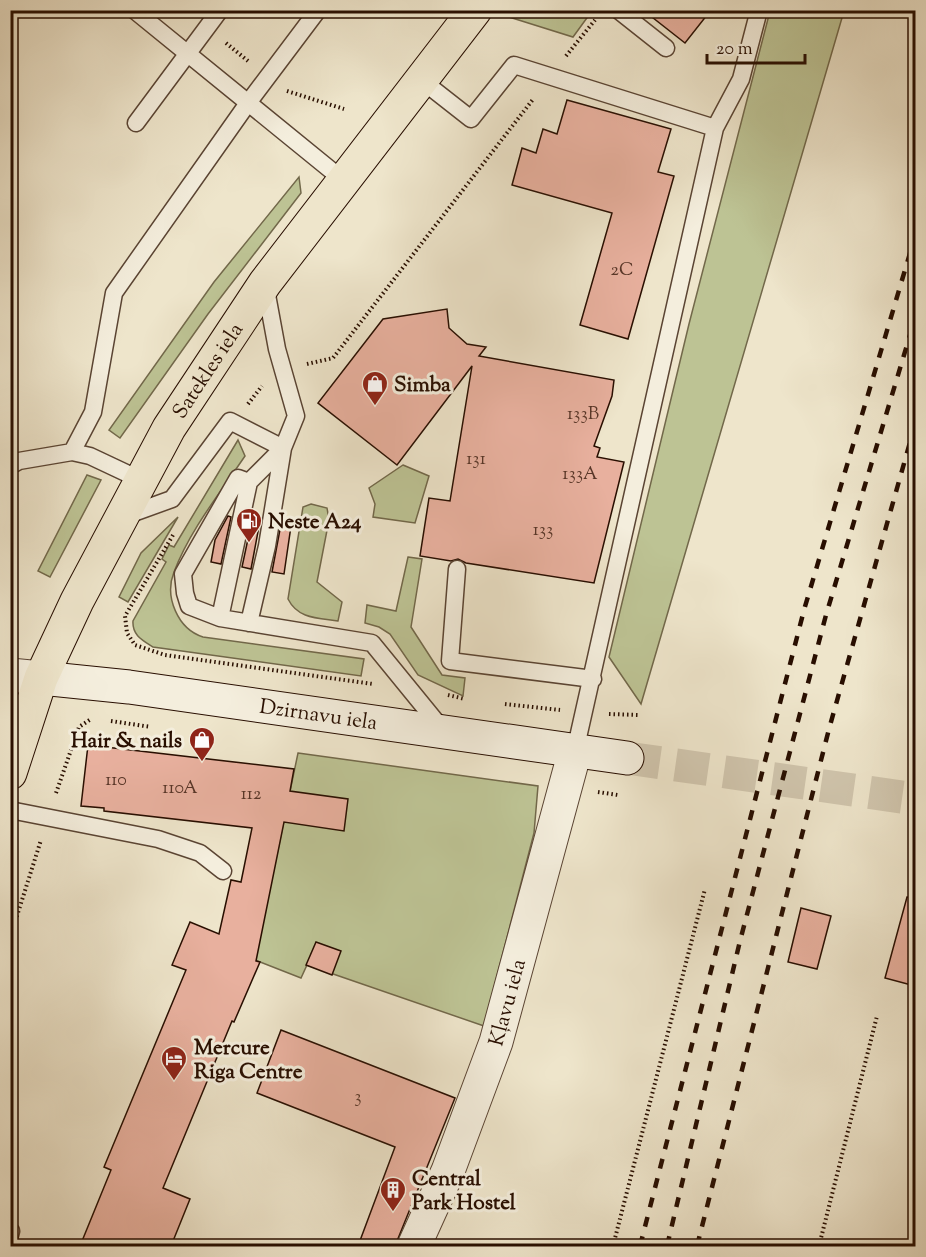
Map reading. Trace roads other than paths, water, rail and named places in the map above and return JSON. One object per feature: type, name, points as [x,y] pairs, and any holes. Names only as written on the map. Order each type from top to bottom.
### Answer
[{"type":"highway","name":"Satekles iela","points":[[10,773],[26,676],[121,518],[169,428],[265,283],[475,10]]},
{"type":"street","name":"Dzirnavu iela","points":[[26,676],[129,687],[445,734],[627,758]]},
{"type":"street","name":"Kļavu iela","points":[[414,1246],[448,1171],[496,1042],[575,751]]},
{"type":"lane","points":[[134,10],[343,180]]},
{"type":"lane","points":[[136,123],[220,10]]},
{"type":"lane","points":[[72,452],[93,412],[114,293],[248,103],[318,10]]},
{"type":"lane","points":[[618,10],[666,48]]},
{"type":"lane","points":[[575,751],[715,128],[741,79],[759,10]]},
{"type":"lane","points":[[420,79],[471,119],[514,65],[715,128]]},
{"type":"lane","points":[[249,623],[267,546],[283,448],[296,416],[285,370],[277,349],[265,283]]},
{"type":"lane","points":[[121,518],[172,499],[230,421],[283,448]]},
{"type":"lane","points":[[220,618],[249,482],[283,448]]},
{"type":"lane","points":[[10,466],[19,461],[72,452],[90,456],[141,480]]},
{"type":"lane","points":[[249,482],[238,478],[183,574],[189,606],[220,618],[372,643],[445,734]]},
{"type":"lane","points":[[457,569],[450,661],[593,679]]},
{"type":"lane","points":[[10,810],[158,839],[200,853],[223,871]]},
{"type":"tunnel","points":[[627,758],[916,799]]},
{"type":"railway","points":[[640,1246],[804,610],[916,233]]},
{"type":"railway","points":[[667,1246],[740,941],[826,615],[916,315]]},
{"type":"railway","points":[[697,1246],[829,729],[916,421]]},
{"type":"place","name":"Simba","points":[[375,407]]},
{"type":"place","name":"Neste A24","points":[[249,544]]},
{"type":"place","name":"Hair & nails","points":[[202,763]]},
{"type":"place","name":"Mercure Riga Centre","points":[[174,1082]]},
{"type":"place","name":"Central Park Hostel","points":[[393,1213]]}]
